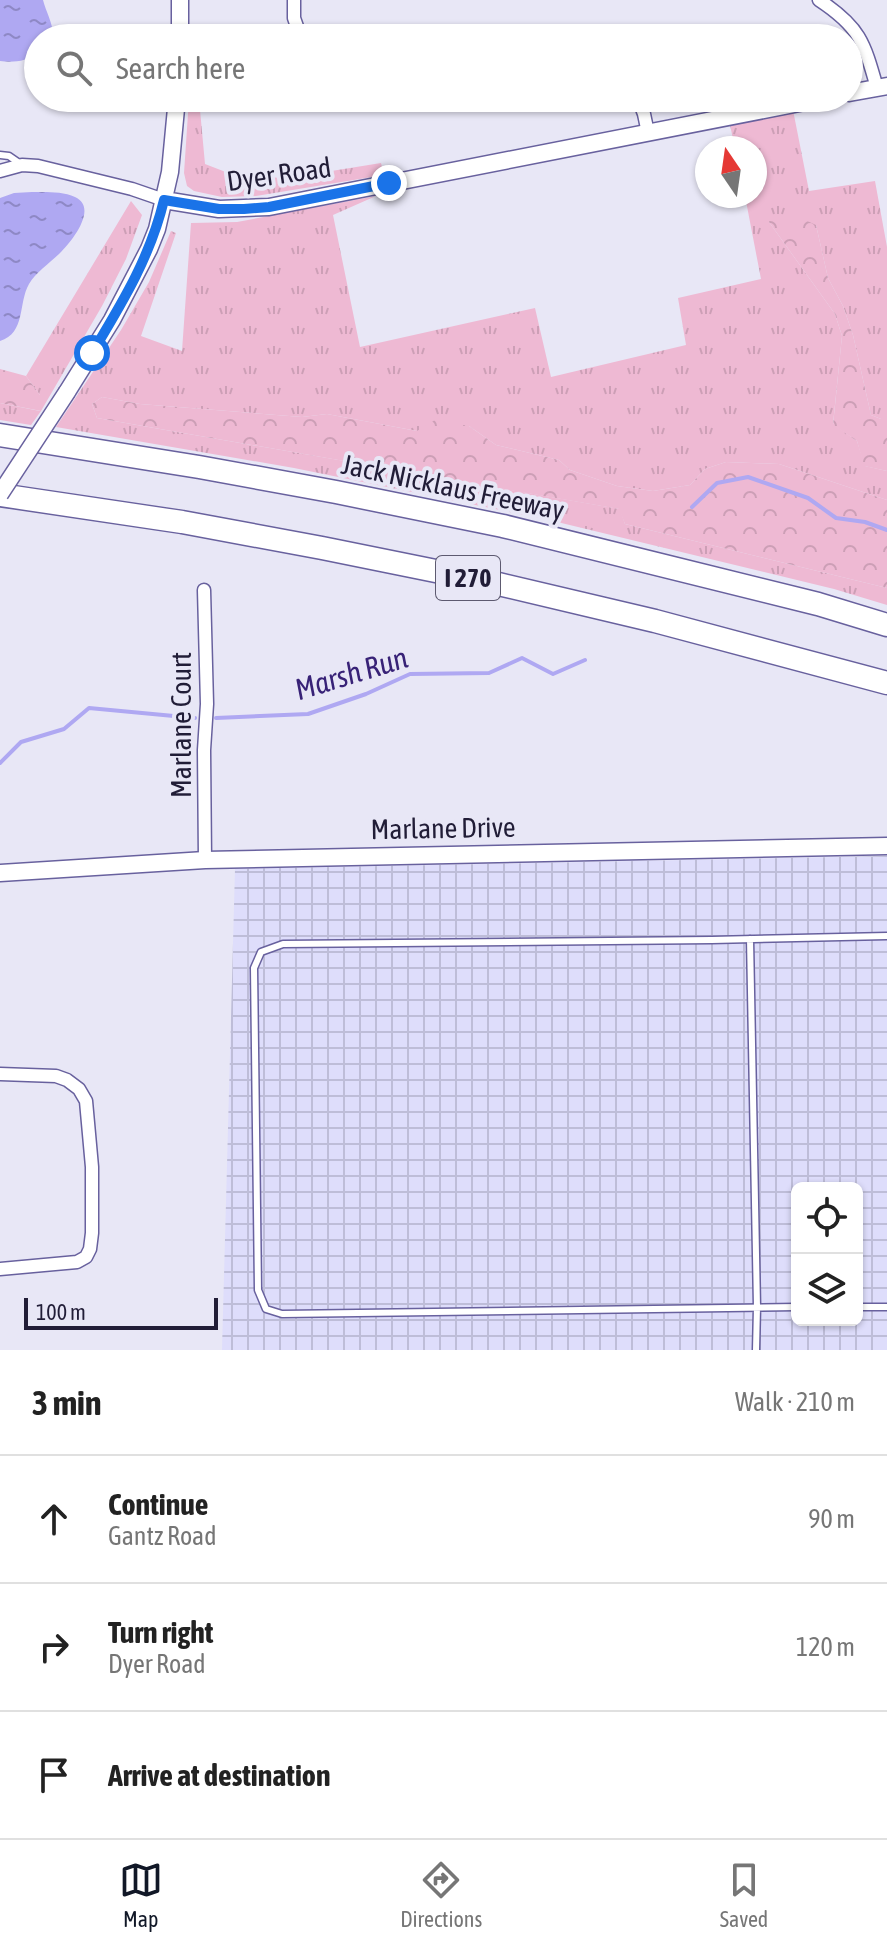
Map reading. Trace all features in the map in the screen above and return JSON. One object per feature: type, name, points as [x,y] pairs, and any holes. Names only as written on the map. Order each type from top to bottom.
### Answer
[{"type":"highway","name":"Jack Nicklaus Freeway","points":[[0,435],[291,484],[503,526],[818,604],[887,625]]},
{"type":"highway","name":"I 270","points":[[0,494],[182,522],[490,582],[655,621],[887,683]]},
{"type":"street","points":[[294,0],[296,24]]},
{"type":"street","points":[[819,0],[850,24]]},
{"type":"street","points":[[177,3],[179,24]]},
{"type":"street","points":[[863,43],[882,87]]},
{"type":"street","points":[[0,494],[105,331],[149,249],[157,229],[170,172],[176,112]]},
{"type":"street","points":[[643,112],[648,133]]},
{"type":"street","name":"Dyer Road","points":[[164,200],[219,209],[269,207],[754,112]]},
{"type":"street","points":[[0,171],[22,165],[38,166],[164,200]]},
{"type":"street","name":"Marlane Court","points":[[204,590],[207,704],[204,750],[205,860]]},
{"type":"street","name":"Marlane Drive","points":[[0,873],[205,860],[887,846]]},
{"type":"street","points":[[0,1074],[56,1076],[79,1089],[86,1101],[92,1167],[92,1233],[86,1257],[77,1262],[0,1269]]},
{"type":"lane","points":[[0,155],[9,156],[22,165]]},
{"type":"lane","points":[[791,1307],[282,1314],[266,1309],[258,1290],[254,968],[261,952],[283,944],[887,936]]},
{"type":"lane","points":[[750,939],[756,1350]]},
{"type":"lane","points":[[863,1307],[887,1307]]},
{"type":"shaded area","points":[[887,856],[887,1350],[222,1350],[235,869]]},
{"type":"green space","points":[[188,112],[200,112],[205,164],[236,176],[288,178],[381,163],[384,175],[256,196],[222,197],[194,191],[187,186],[184,173]]},
{"type":"green space","points":[[793,112],[809,191],[875,181],[887,247],[887,419],[871,415],[853,335],[843,306],[828,278],[816,225],[790,228],[769,222],[835,314],[842,336],[833,424],[857,441],[865,466],[887,471],[887,500],[779,464],[726,462],[705,469],[690,485],[653,491],[617,486],[570,470],[559,460],[496,445],[469,426],[417,431],[327,414],[302,417],[140,404],[102,397],[92,404],[97,418],[620,509],[625,524],[887,588],[887,605],[834,589],[549,520],[294,468],[56,427],[121,330],[149,282],[171,231],[176,233],[141,336],[182,351],[191,223],[237,222],[376,196],[333,215],[360,347],[535,308],[551,377],[686,345],[678,298],[761,279],[747,208],[767,208],[767,136],[732,136],[730,125]]},
{"type":"green space","points":[[131,201],[142,215],[126,259],[41,411],[31,425],[0,420],[0,403],[40,411],[40,395],[26,376]]},
{"type":"green space","points":[[771,215],[790,227],[805,220],[816,225],[828,278],[843,306],[853,335],[871,415],[887,419],[887,471],[864,466],[857,441],[833,425],[842,336],[835,314],[769,222]]},
{"type":"green space","points":[[0,369],[26,376],[40,395],[41,411],[0,403]]},
{"type":"green space","points":[[102,397],[140,404],[302,417],[327,414],[417,431],[435,420],[469,426],[496,445],[559,460],[570,470],[617,486],[653,491],[690,485],[705,469],[726,462],[779,464],[887,500],[887,588],[625,524],[619,509],[97,418],[92,404]]},
{"type":"water","points":[[0,0],[43,0],[51,24],[24,24],[24,60],[0,61]]},
{"type":"water","points":[[32,192],[75,197],[82,202],[84,217],[70,241],[32,280],[18,324],[8,337],[0,341],[0,198]]},
{"type":"waterway","name":"Marsh Run","points":[[692,507],[717,483],[748,477],[808,498],[836,518],[865,522],[887,530]]},
{"type":"waterway","name":"Marsh Run","points":[[216,718],[308,714],[366,694],[410,674],[489,673],[522,658],[553,674],[585,660]]},
{"type":"waterway","name":"Marsh Run","points":[[0,763],[21,742],[64,729],[89,708],[195,718]]},
{"type":"route","points":[[92,353],[149,249],[164,200],[219,209],[244,209],[269,207],[389,183]]}]
